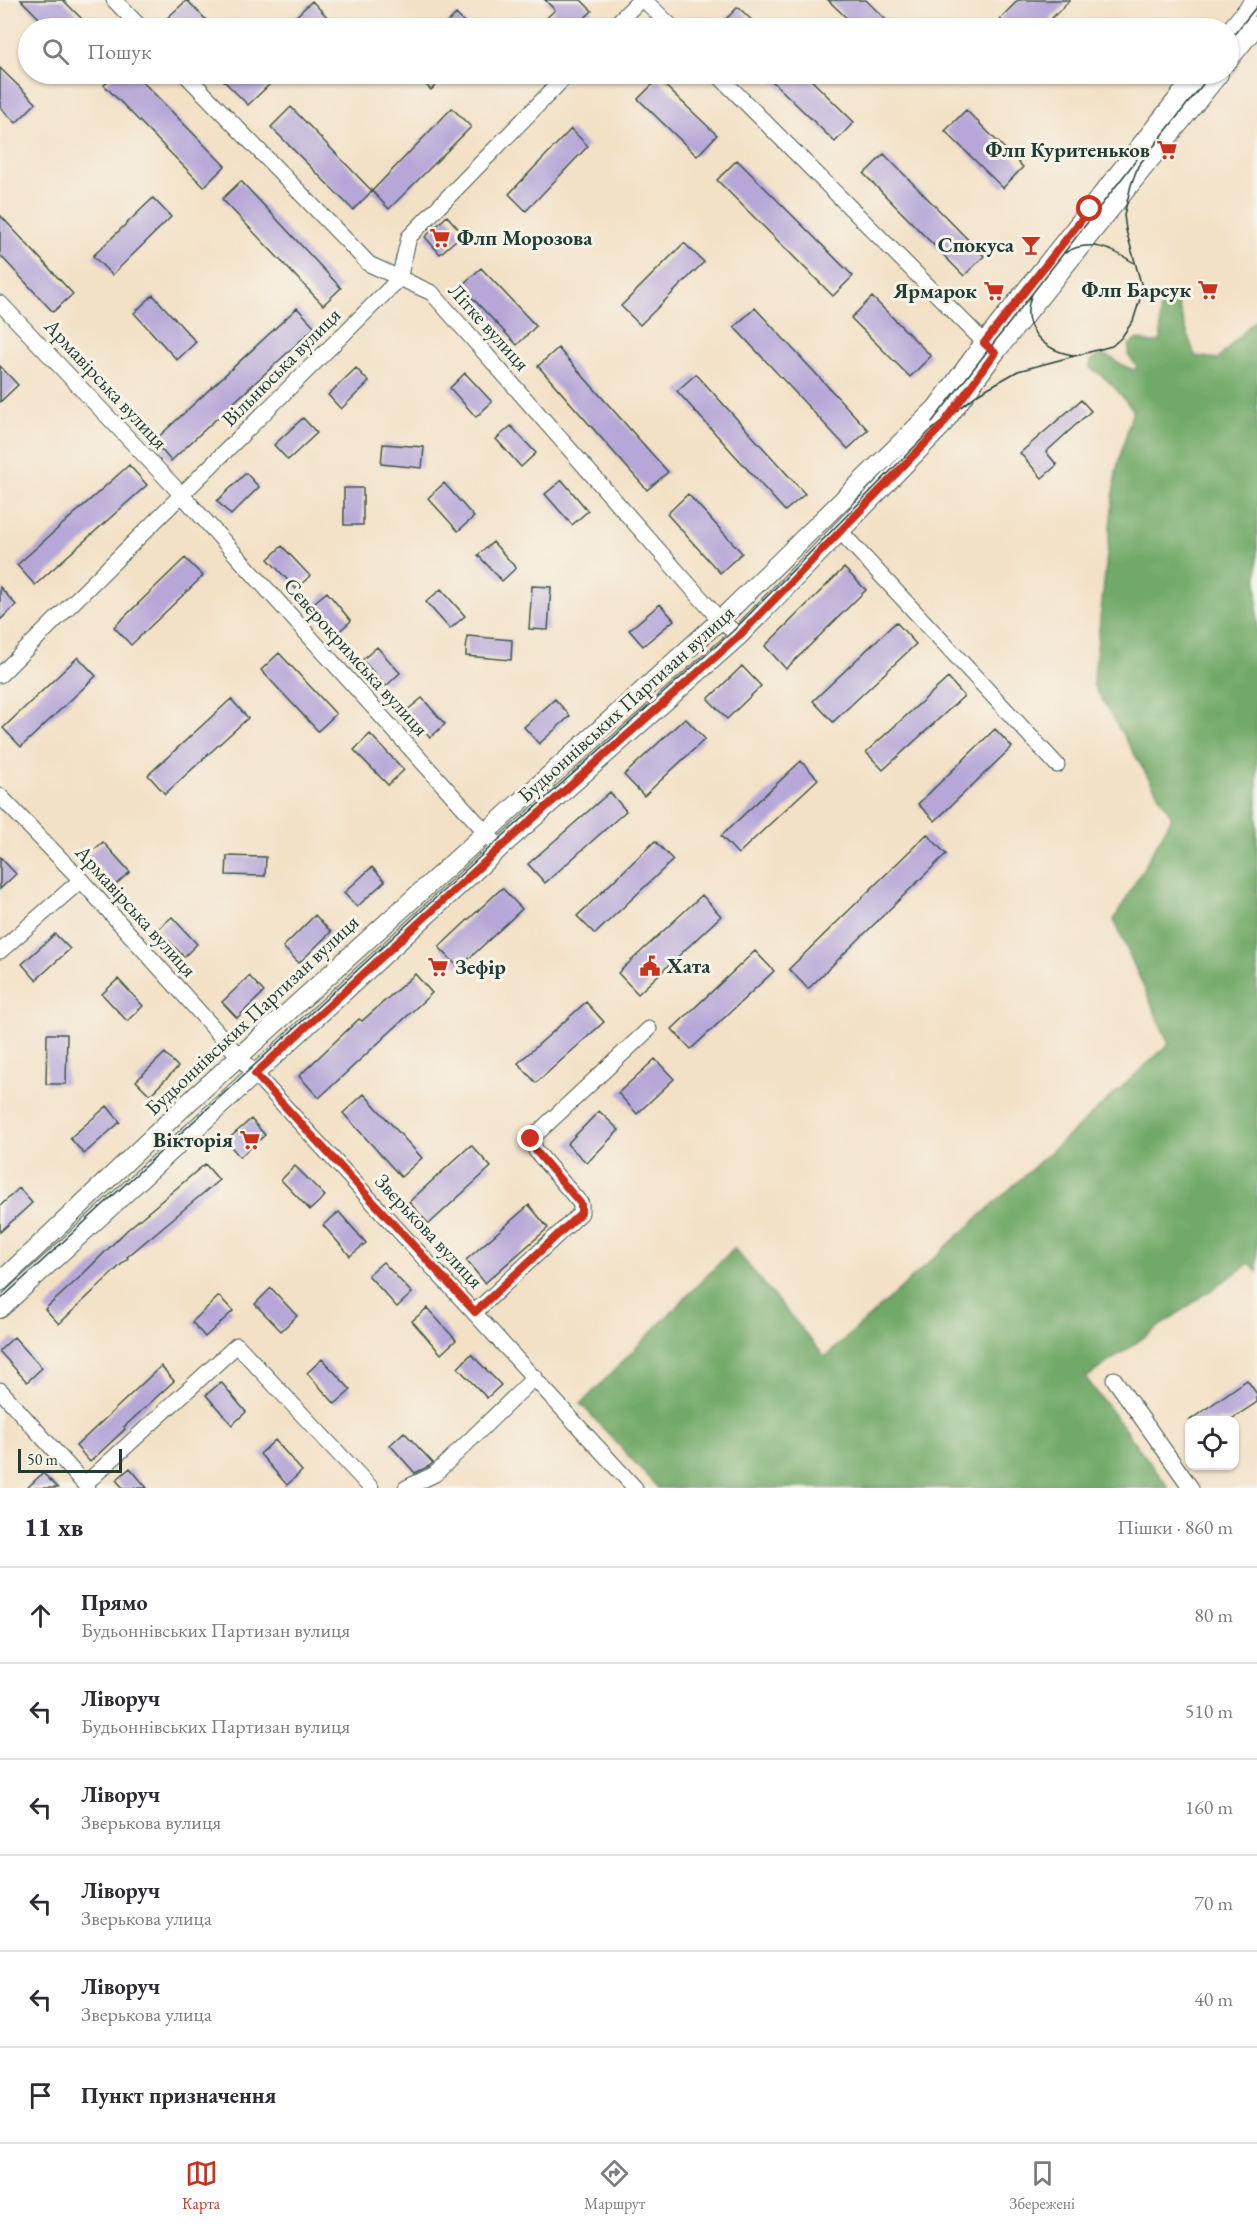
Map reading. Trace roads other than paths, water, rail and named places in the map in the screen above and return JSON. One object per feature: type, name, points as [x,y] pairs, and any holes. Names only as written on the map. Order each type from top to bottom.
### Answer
[{"type":"main road","points":[[1239,20],[1255,0]]},
{"type":"main road","points":[[1239,47],[1257,25]]},
{"type":"main road","name":"Будьоннівських Партизан вулиця","points":[[0,1309],[500,848],[739,636],[941,427],[990,348],[1189,84]]},
{"type":"main road","name":"Будьоннівських Партизан вулиця","points":[[0,1282],[239,1057],[720,620],[936,408],[990,348],[1211,84]]},
{"type":"street","points":[[114,0],[131,18]]},
{"type":"street","points":[[622,18],[640,0]]},
{"type":"street","points":[[645,0],[663,18]]},
{"type":"street","name":"Літке вулиця","points":[[195,84],[369,264],[432,293],[720,620],[739,636]]},
{"type":"street","points":[[399,279],[409,237],[558,84]]},
{"type":"street","points":[[727,84],[990,348]]},
{"type":"street","name":"Вільнюська вулиця","points":[[0,675],[399,279]]},
{"type":"street","name":"Армавірська вулиця","points":[[0,303],[182,495]]},
{"type":"street","name":"Сєвєрокримська вулиця","points":[[182,495],[500,848]]},
{"type":"street","points":[[840,531],[1057,765]]},
{"type":"street","name":"Армавірська вулиця","points":[[0,796],[81,879],[239,1057]]},
{"type":"street","points":[[0,951],[81,879]]},
{"type":"street","points":[[475,1312],[581,1213],[581,1204],[536,1151],[531,1139],[649,1029]]},
{"type":"street","name":"Звєрькова вулиця","points":[[239,1057],[635,1488]]},
{"type":"street","points":[[0,1390],[86,1486],[237,1345],[371,1488]]},
{"type":"street","points":[[406,1488],[435,1474],[535,1377]]},
{"type":"street","points":[[1114,1379],[1191,1488]]},
{"type":"tram line","points":[[1239,28],[1257,6]]},
{"type":"tram line","points":[[0,1300],[495,843],[733,631],[929,432],[979,393],[1018,371],[1112,346],[1121,338],[1133,321],[1142,287],[1124,215],[1131,185],[1138,166],[1203,84]]},
{"type":"tram line","points":[[932,422],[1137,159]]},
{"type":"tram line","points":[[1065,253],[1083,246],[1101,247],[1118,253],[1134,263]]},
{"type":"tram line","points":[[1032,294],[1028,317],[1036,335],[1052,348],[1073,355]]},
{"type":"place","name":"Флп Куритеньков","points":[[1167,150]]},
{"type":"place","name":"Флп Морозова","points":[[440,238]]},
{"type":"place","name":"Спокуса","points":[[1031,245]]},
{"type":"place","name":"Флп Барсук","points":[[1208,290]]},
{"type":"place","name":"Ярмарок","points":[[994,291]]},
{"type":"place","name":"Хата","points":[[650,966]]},
{"type":"place","name":"Зефір","points":[[438,967]]},
{"type":"place","name":"Вікторія","points":[[250,1140]]}]
